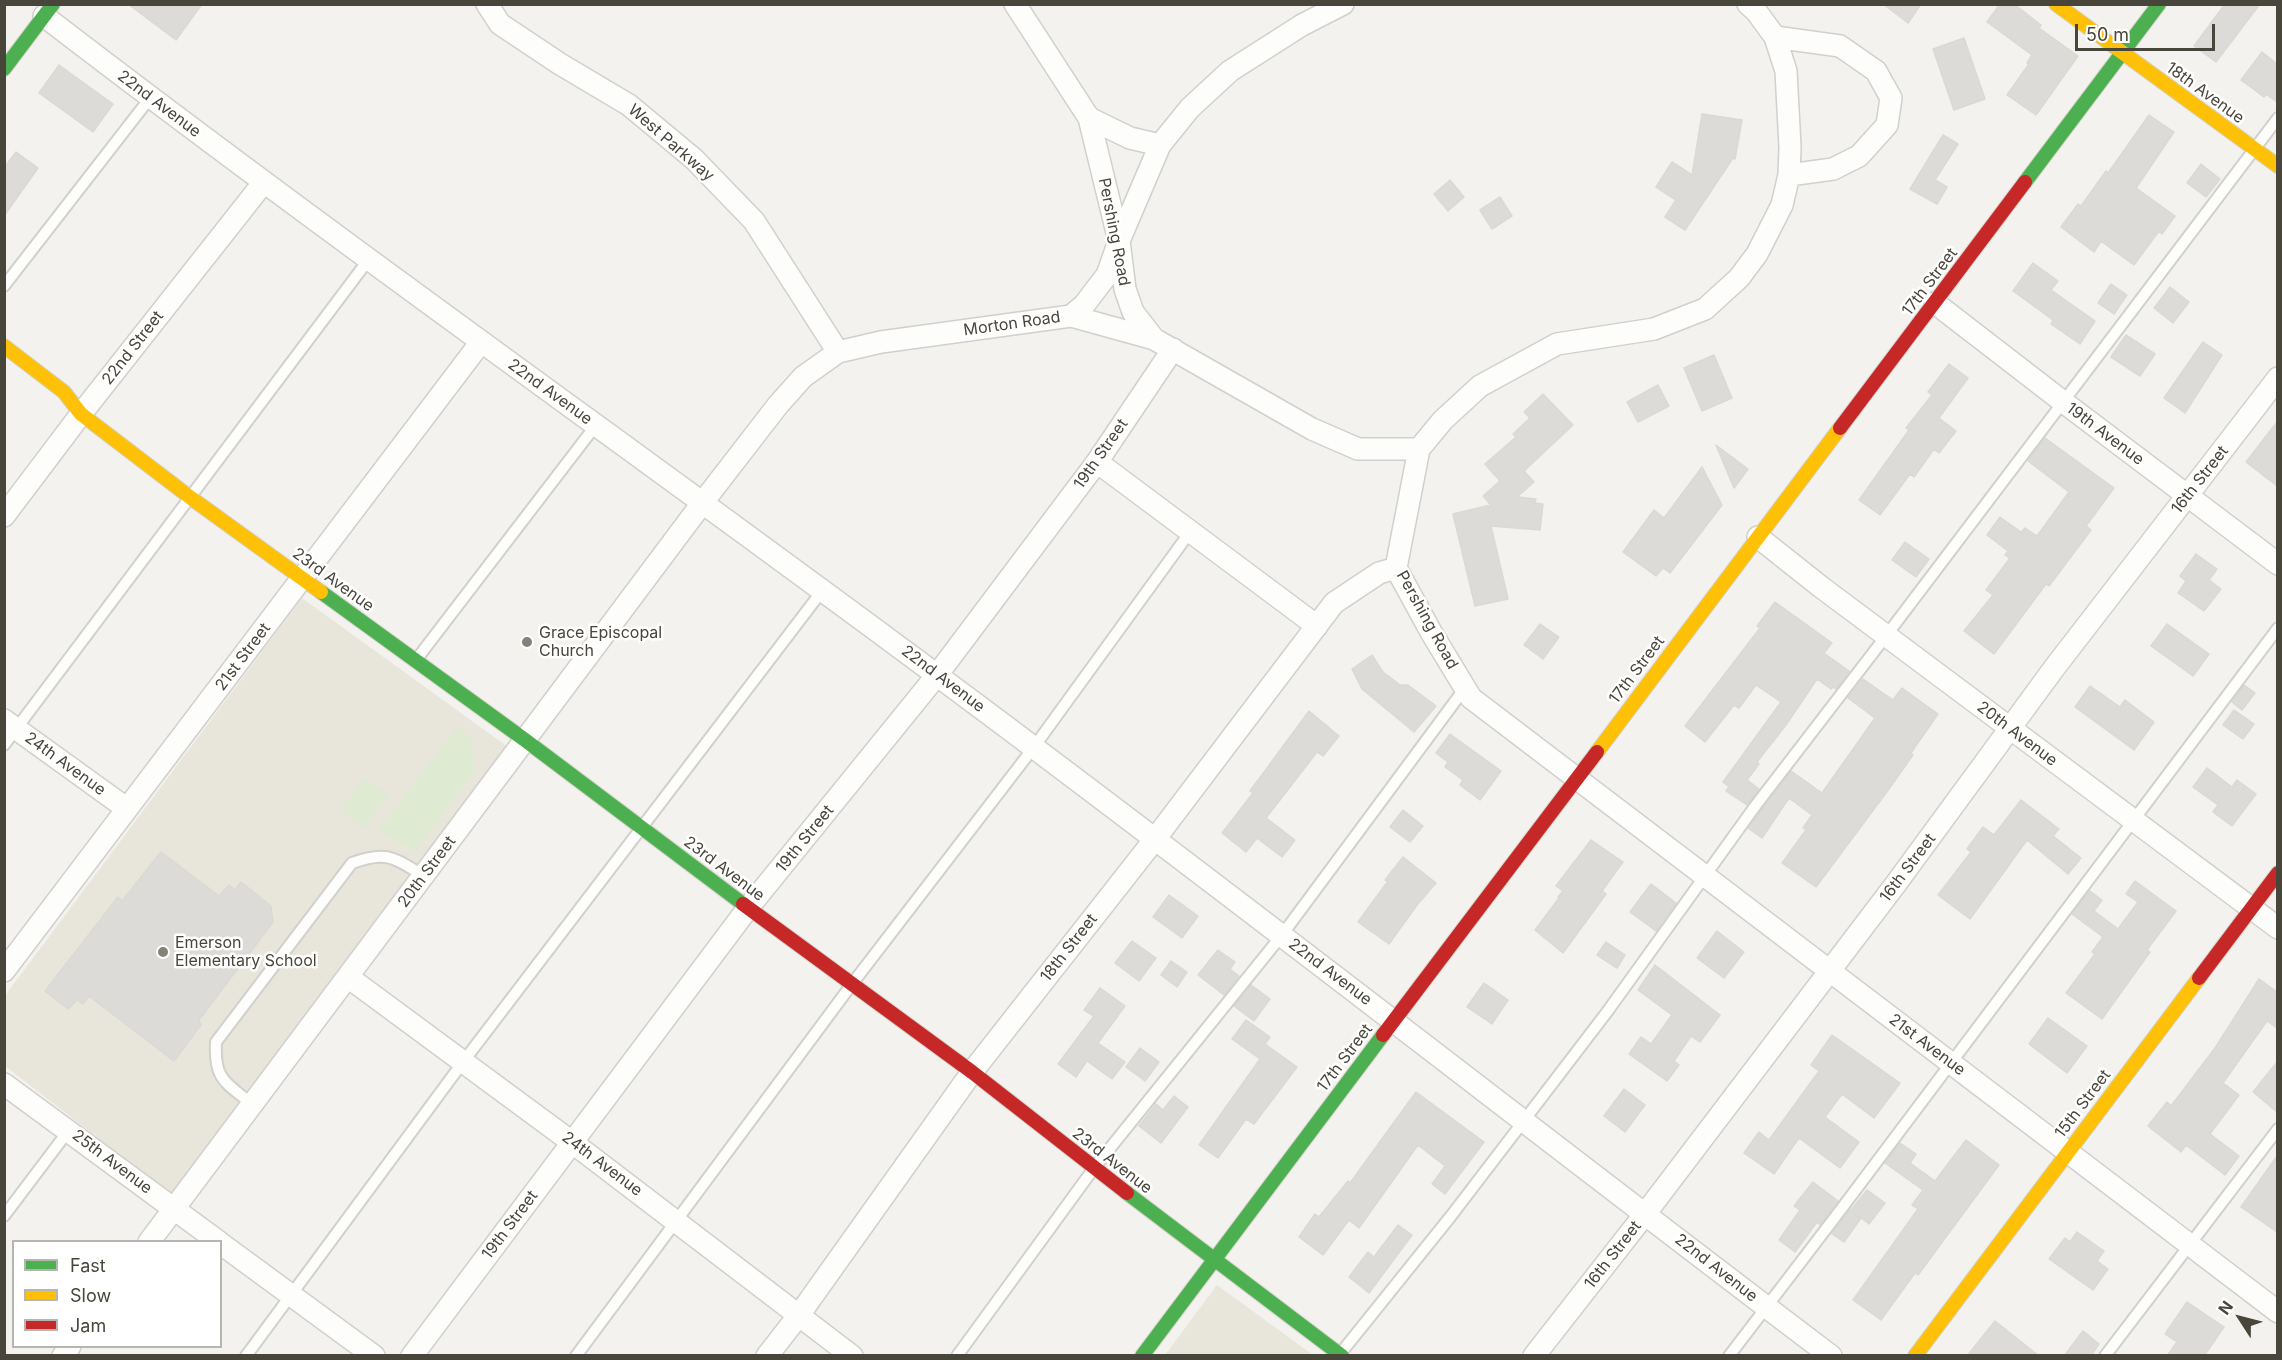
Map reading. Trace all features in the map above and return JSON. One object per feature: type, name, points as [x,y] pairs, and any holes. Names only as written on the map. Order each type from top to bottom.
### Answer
[{"type":"main road","name":"18th Avenue","points":[[2056,4],[2277,166]]},
{"type":"main road","name":"17th Street","points":[[1142,1356],[2159,4]]},
{"type":"main road","points":[[4,69],[49,10]]},
{"type":"main road","name":"23rd Avenue","points":[[4,346],[64,392],[81,414],[191,498],[525,740],[748,908],[972,1072],[1094,1168],[1341,1355]]},
{"type":"main road","name":"23rd Avenue","points":[[54,405],[81,414]]},
{"type":"main road","name":"15th Street","points":[[1915,1356],[2277,873]]},
{"type":"street","name":"West Parkway","points":[[487,4],[500,24],[560,64],[629,105],[694,159],[754,221],[838,352]]},
{"type":"street","name":"Pershing Road","points":[[1016,4],[1089,118],[1119,241],[1125,289],[1133,312],[1154,339]]},
{"type":"street","name":"Morton Road","points":[[704,502],[778,405],[803,377],[838,352],[881,342],[1071,316],[1084,305],[1107,275],[1160,145],[1190,108],[1230,71],[1302,25],[1343,4]]},
{"type":"street","points":[[1419,449],[1443,420],[1480,386],[1557,344],[1654,329],[1705,309],[1739,278],[1757,254],[1782,205],[1789,175],[1790,147],[1786,71],[1775,38],[1756,11],[1748,4]]},
{"type":"street","name":"22nd Avenue","points":[[49,10],[150,98],[481,342],[704,502],[1034,747],[1831,1356]]},
{"type":"street","points":[[1775,38],[1840,46],[1876,71],[1891,98],[1887,125],[1859,156],[1833,169],[1789,175]]},
{"type":"street","points":[[1089,118],[1130,138],[1160,145]]},
{"type":"street","name":"22nd Street","points":[[4,516],[81,414],[264,182]]},
{"type":"street","name":"19th Avenue","points":[[1935,303],[2277,564]]},
{"type":"street","name":"Pershing Road","points":[[1071,316],[1154,339],[1312,429],[1358,448],[1419,449],[1396,568],[1431,632],[1472,698],[1577,778]]},
{"type":"street","name":"21st Street","points":[[4,971],[481,342]]},
{"type":"street","name":"19th Street","points":[[412,1356],[748,908],[937,675],[1097,462],[1173,349]]},
{"type":"street","name":"16th Street","points":[[1534,1356],[1646,1214],[2277,378]]},
{"type":"street","points":[[1097,462],[1317,626]]},
{"type":"street","name":"20th Street","points":[[150,1240],[704,502]]},
{"type":"street","name":"20th Avenue","points":[[1758,537],[1886,636],[2277,928]]},
{"type":"street","name":"18th Street","points":[[767,1356],[799,1315],[972,1072],[1155,839],[1334,603],[1378,573],[1396,568]]},
{"type":"street","name":"24th Avenue","points":[[9,731],[126,808]]},
{"type":"street","name":"21st Avenue","points":[[1577,778],[2277,1312]]},
{"type":"street","name":"24th Avenue","points":[[348,977],[573,1143],[852,1356]]},
{"type":"street","name":"25th Avenue","points":[[4,1084],[217,1240]]},
{"type":"street","name":"25th Avenue","points":[[222,1243],[374,1356]]},
{"type":"lane","points":[[4,285],[150,98]]},
{"type":"lane","points":[[1341,1355],[1607,1012],[1756,805],[2277,118]]},
{"type":"lane","points":[[9,731],[191,498],[369,259]]},
{"type":"lane","points":[[416,660],[596,425]]},
{"type":"lane","points":[[576,1356],[852,984],[1034,747],[1190,532]]},
{"type":"lane","points":[[246,1356],[463,1062],[822,591]]},
{"type":"lane","points":[[1729,1356],[2277,628]]},
{"type":"lane","points":[[957,1356],[1094,1168],[1282,935],[1465,688]]},
{"type":"lane","points":[[252,1104],[223,1079],[215,1062],[216,1042],[352,862],[373,855],[397,860],[424,876]]},
{"type":"lane","points":[[2105,1356],[2277,1129]]},
{"type":"lane","points":[[4,1216],[69,1130]]},
{"type":"shaded area","points":[[302,598],[508,747],[178,1200],[5,1066],[4,997]]},
{"type":"shaded area","points":[[1217,1285],[1313,1355],[1165,1355]]},
{"type":"green space","points":[[457,727],[471,739],[474,771],[415,851],[379,830]]},
{"type":"green space","points":[[365,778],[388,795],[363,828],[340,810]]},
{"type":"building","points":[[128,4],[202,4],[176,40]]},
{"type":"building","points":[[1883,4],[1921,4],[1908,23]]},
{"type":"building","points":[[2000,4],[2014,4],[2041,25],[2039,28],[2078,56],[2036,115],[2007,95],[2029,64],[2027,63],[2032,55],[1987,22]]},
{"type":"building","points":[[2225,4],[2260,4],[2216,62],[2194,46]]},
{"type":"building","points":[[1964,38],[1985,99],[1954,110],[1933,49]]},
{"type":"building","points":[[2262,52],[2277,64],[2277,102],[2266,94],[2264,97],[2241,80]]},
{"type":"building","points":[[59,65],[113,104],[93,132],[39,93]]},
{"type":"building","points":[[1702,114],[1742,120],[1735,159],[1733,158],[1685,230],[1665,217],[1676,200],[1656,187],[1672,162],[1692,175]]},
{"type":"building","points":[[2149,115],[2174,132],[2136,188],[2175,216],[2162,234],[2159,231],[2134,265],[2101,241],[2094,252],[2061,227],[2078,204],[2081,206],[2106,171],[2108,173]]},
{"type":"building","points":[[1943,135],[1958,144],[1935,180],[1947,187],[1937,204],[1910,189]]},
{"type":"building","points":[[16,152],[38,168],[4,216],[4,168]]},
{"type":"building","points":[[2201,164],[2220,179],[2206,197],[2187,183]]},
{"type":"building","points":[[1450,180],[1464,197],[1448,211],[1434,194]]},
{"type":"building","points":[[1500,197],[1512,216],[1492,229],[1480,210]]},
{"type":"building","points":[[2033,263],[2058,281],[2051,290],[2095,321],[2080,344],[2051,324],[2053,320],[2013,291]]},
{"type":"building","points":[[2111,284],[2127,295],[2114,314],[2098,303]]},
{"type":"building","points":[[2170,287],[2189,302],[2173,323],[2154,308]]},
{"type":"building","points":[[2126,335],[2155,354],[2140,376],[2111,357]]},
{"type":"building","points":[[2203,342],[2222,355],[2185,413],[2164,398]]},
{"type":"building","points":[[1714,355],[1732,398],[1702,411],[1684,368]]},
{"type":"building","points":[[1949,364],[1968,378],[1939,418],[1956,431],[1939,453],[1934,449],[1914,477],[1910,474],[1880,515],[1859,500],[1909,430],[1906,428],[1932,395],[1928,392]]},
{"type":"building","points":[[1658,385],[1669,406],[1638,422],[1627,402]]},
{"type":"building","points":[[1543,394],[1573,425],[1524,471],[1534,482],[1517,497],[1536,499],[1535,503],[1543,504],[1540,530],[1491,526],[1508,599],[1475,606],[1453,514],[1491,505],[1483,496],[1500,481],[1485,464],[1516,437],[1513,434],[1530,418],[1524,412]]},
{"type":"building","points":[[2277,422],[2277,486],[2246,462]]},
{"type":"building","points":[[2045,438],[2114,488],[2086,526],[2091,530],[2049,586],[2046,584],[1994,654],[1964,631],[1993,595],[1986,590],[2010,558],[2005,555],[2008,551],[1987,535],[2000,517],[2021,532],[2025,528],[2037,536],[2069,492],[2028,461]]},
{"type":"building","points":[[1716,445],[1748,469],[1734,488]]},
{"type":"building","points":[[1702,467],[1722,505],[1670,573],[1663,568],[1656,576],[1623,552],[1654,510],[1664,518]]},
{"type":"building","points":[[1905,542],[1929,559],[1916,577],[1892,560]]},
{"type":"building","points":[[2196,554],[2217,569],[2209,580],[2221,589],[2204,611],[2178,593],[2186,581],[2180,576]]},
{"type":"building","points":[[1775,602],[1832,643],[1824,653],[1849,671],[1836,689],[1833,687],[1831,689],[1817,679],[1786,725],[1757,762],[1759,764],[1747,780],[1759,789],[1747,805],[1726,791],[1729,787],[1723,782],[1781,702],[1756,685],[1739,708],[1734,705],[1705,742],[1685,726],[1760,628],[1757,626]]},
{"type":"building","points":[[1540,624],[1559,637],[1543,659],[1524,645]]},
{"type":"building","points":[[2167,624],[2209,654],[2193,676],[2151,646]]},
{"type":"building","points":[[1372,655],[1383,672],[1400,685],[1408,685],[1436,706],[1414,732],[1362,689],[1352,669]]},
{"type":"building","points":[[1863,679],[1893,700],[1902,688],[1938,714],[1911,753],[1913,755],[1816,887],[1782,863],[1806,830],[1803,828],[1812,815],[1789,798],[1762,838],[1748,828],[1791,771],[1822,793],[1875,718],[1848,698]]},
{"type":"building","points":[[2244,685],[2255,693],[2242,710],[2232,702]]},
{"type":"building","points":[[2090,686],[2120,707],[2125,700],[2154,722],[2134,750],[2075,707]]},
{"type":"building","points":[[2234,710],[2254,724],[2243,739],[2223,725]]},
{"type":"building","points":[[1309,711],[1339,736],[1323,756],[1317,752],[1266,818],[1295,840],[1282,857],[1257,838],[1246,852],[1222,833],[1253,793],[1250,791]]},
{"type":"building","points":[[1450,734],[1501,771],[1480,800],[1460,785],[1463,780],[1445,767],[1448,762],[1436,753]]},
{"type":"building","points":[[2207,768],[2232,787],[2237,780],[2256,794],[2232,826],[2213,812],[2218,805],[2193,787]]},
{"type":"building","points":[[2021,800],[2059,829],[2053,836],[2081,858],[2068,874],[2027,840],[1970,919],[1938,895],[1971,852],[1967,849],[1983,827],[1994,835]]},
{"type":"building","points":[[1403,810],[1423,826],[1410,842],[1390,827]]},
{"type":"building","points":[[1591,840],[1623,862],[1602,891],[1606,894],[1563,953],[1535,930],[1563,891],[1556,886]]},
{"type":"building","name":"Emerson Elementary School","points":[[161,852],[219,896],[229,885],[235,890],[241,882],[271,906],[273,922],[199,1020],[201,1025],[174,1061],[89,996],[83,1004],[77,1000],[68,1009],[45,991],[118,897],[122,901]]},
{"type":"building","points":[[1403,857],[1436,883],[1389,944],[1358,922]]},
{"type":"building","points":[[2135,881],[2176,911],[2147,950],[2150,952],[2102,1019],[2066,993],[2095,954],[2092,952],[2103,937],[2072,914],[2090,891],[2102,900],[2094,911],[2118,929],[2138,902],[2126,894]]},
{"type":"building","points":[[1651,884],[1676,903],[1656,931],[1630,912]]},
{"type":"building","points":[[1169,895],[1198,916],[1182,938],[1153,917]]},
{"type":"building","points":[[1717,931],[1744,952],[1724,978],[1697,958]]},
{"type":"building","points":[[1132,941],[1156,958],[1139,981],[1115,963]]},
{"type":"building","points":[[1606,942],[1625,955],[1617,968],[1597,955]]},
{"type":"building","points":[[1218,950],[1235,962],[1230,969],[1239,976],[1224,995],[1198,975]]},
{"type":"building","points":[[1171,961],[1187,972],[1177,987],[1161,975]]},
{"type":"building","points":[[1655,965],[1720,1015],[1700,1042],[1691,1036],[1674,1061],[1679,1065],[1667,1081],[1629,1054],[1641,1037],[1651,1044],[1672,1015],[1638,990]]},
{"type":"building","points":[[2259,979],[2277,992],[2277,1028],[2267,1021],[2223,1083],[2239,1095],[2210,1134],[2239,1156],[2225,1175],[2186,1145],[2181,1152],[2148,1126],[2167,1102],[2171,1106],[2215,1048]]},
{"type":"building","points":[[1484,983],[1508,1000],[1492,1024],[1467,1007]]},
{"type":"building","points":[[1251,985],[1270,999],[1254,1021],[1234,1006]]},
{"type":"building","points":[[1100,988],[1125,1006],[1098,1043],[1125,1062],[1112,1079],[1087,1061],[1076,1077],[1058,1064],[1094,1016],[1084,1010]]},
{"type":"building","points":[[2048,1018],[2087,1046],[2067,1073],[2029,1044]]},
{"type":"building","points":[[1246,1020],[1270,1037],[1265,1044],[1297,1067],[1254,1124],[1246,1119],[1218,1158],[1199,1145],[1260,1059],[1232,1039]]},
{"type":"building","points":[[1832,1035],[1900,1083],[1874,1118],[1842,1094],[1825,1117],[1859,1142],[1840,1168],[1799,1138],[1774,1174],[1744,1153],[1759,1132],[1769,1140],[1819,1071],[1811,1065]]},
{"type":"building","points":[[1140,1048],[1159,1062],[1145,1081],[1126,1067]]},
{"type":"building","points":[[2277,1062],[2277,1112],[2253,1092]]},
{"type":"building","points":[[1624,1089],[1645,1105],[1625,1132],[1604,1116]]},
{"type":"building","points":[[1416,1092],[1484,1142],[1445,1194],[1432,1184],[1445,1166],[1418,1145],[1359,1228],[1349,1220],[1323,1255],[1299,1237],[1315,1214],[1319,1217],[1348,1181],[1350,1183]]},
{"type":"building","points":[[1174,1096],[1188,1107],[1161,1143],[1139,1126],[1156,1104],[1163,1110]]},
{"type":"building","points":[[1966,1140],[1999,1165],[1918,1275],[1915,1273],[1881,1320],[1853,1300],[1918,1209],[1912,1205],[1923,1190],[1885,1163],[1900,1143],[1916,1154],[1910,1163],[1935,1181]]},
{"type":"building","points":[[2277,1156],[2277,1232],[2241,1207]]},
{"type":"building","points":[[1813,1182],[1838,1201],[1820,1225],[1817,1222],[1795,1252],[1779,1240],[1800,1210],[1794,1206]]},
{"type":"building","points":[[1867,1190],[1885,1203],[1869,1224],[1851,1210]]},
{"type":"building","points":[[1850,1210],[1861,1218],[1844,1242],[1832,1234]]},
{"type":"building","points":[[1398,1225],[1412,1235],[1369,1293],[1349,1277],[1368,1252],[1374,1257]]},
{"type":"building","points":[[2077,1232],[2104,1251],[2097,1261],[2108,1269],[2093,1290],[2049,1259],[2065,1238],[2070,1242]]},
{"type":"building","points":[[2187,1302],[2224,1327],[2204,1356],[2167,1356],[2177,1342],[2165,1334]]},
{"type":"building","points":[[1995,1321],[2039,1356],[1967,1356]]},
{"type":"building","points":[[2083,1331],[2099,1344],[2091,1356],[2064,1356]]},
{"type":"traffic: fast","points":[[4,69],[53,4]]},
{"type":"traffic: fast","points":[[2025,182],[2159,4]]},
{"type":"traffic: fast","points":[[321,592],[525,740],[743,904]]},
{"type":"traffic: fast","points":[[1142,1356],[1383,1035]]},
{"type":"traffic: fast","points":[[1127,1193],[1342,1356]]},
{"type":"traffic: slow","points":[[2056,4],[2278,166]]},
{"type":"traffic: slow","points":[[4,346],[64,392],[81,414],[191,498],[321,592]]},
{"type":"traffic: slow","points":[[1597,752],[1840,428]]},
{"type":"traffic: slow","points":[[1915,1356],[2199,978]]},
{"type":"traffic: jam","points":[[1840,428],[2025,182]]},
{"type":"traffic: jam","points":[[1383,1035],[1597,752]]},
{"type":"traffic: jam","points":[[2199,978],[2278,873]]},
{"type":"traffic: jam","points":[[743,904],[972,1072],[1127,1193]]},
{"type":"place","name":"Grace Episcopal Church","points":[[527,642]]},
{"type":"place","name":"Emerson Elementary School","points":[[163,952]]}]
